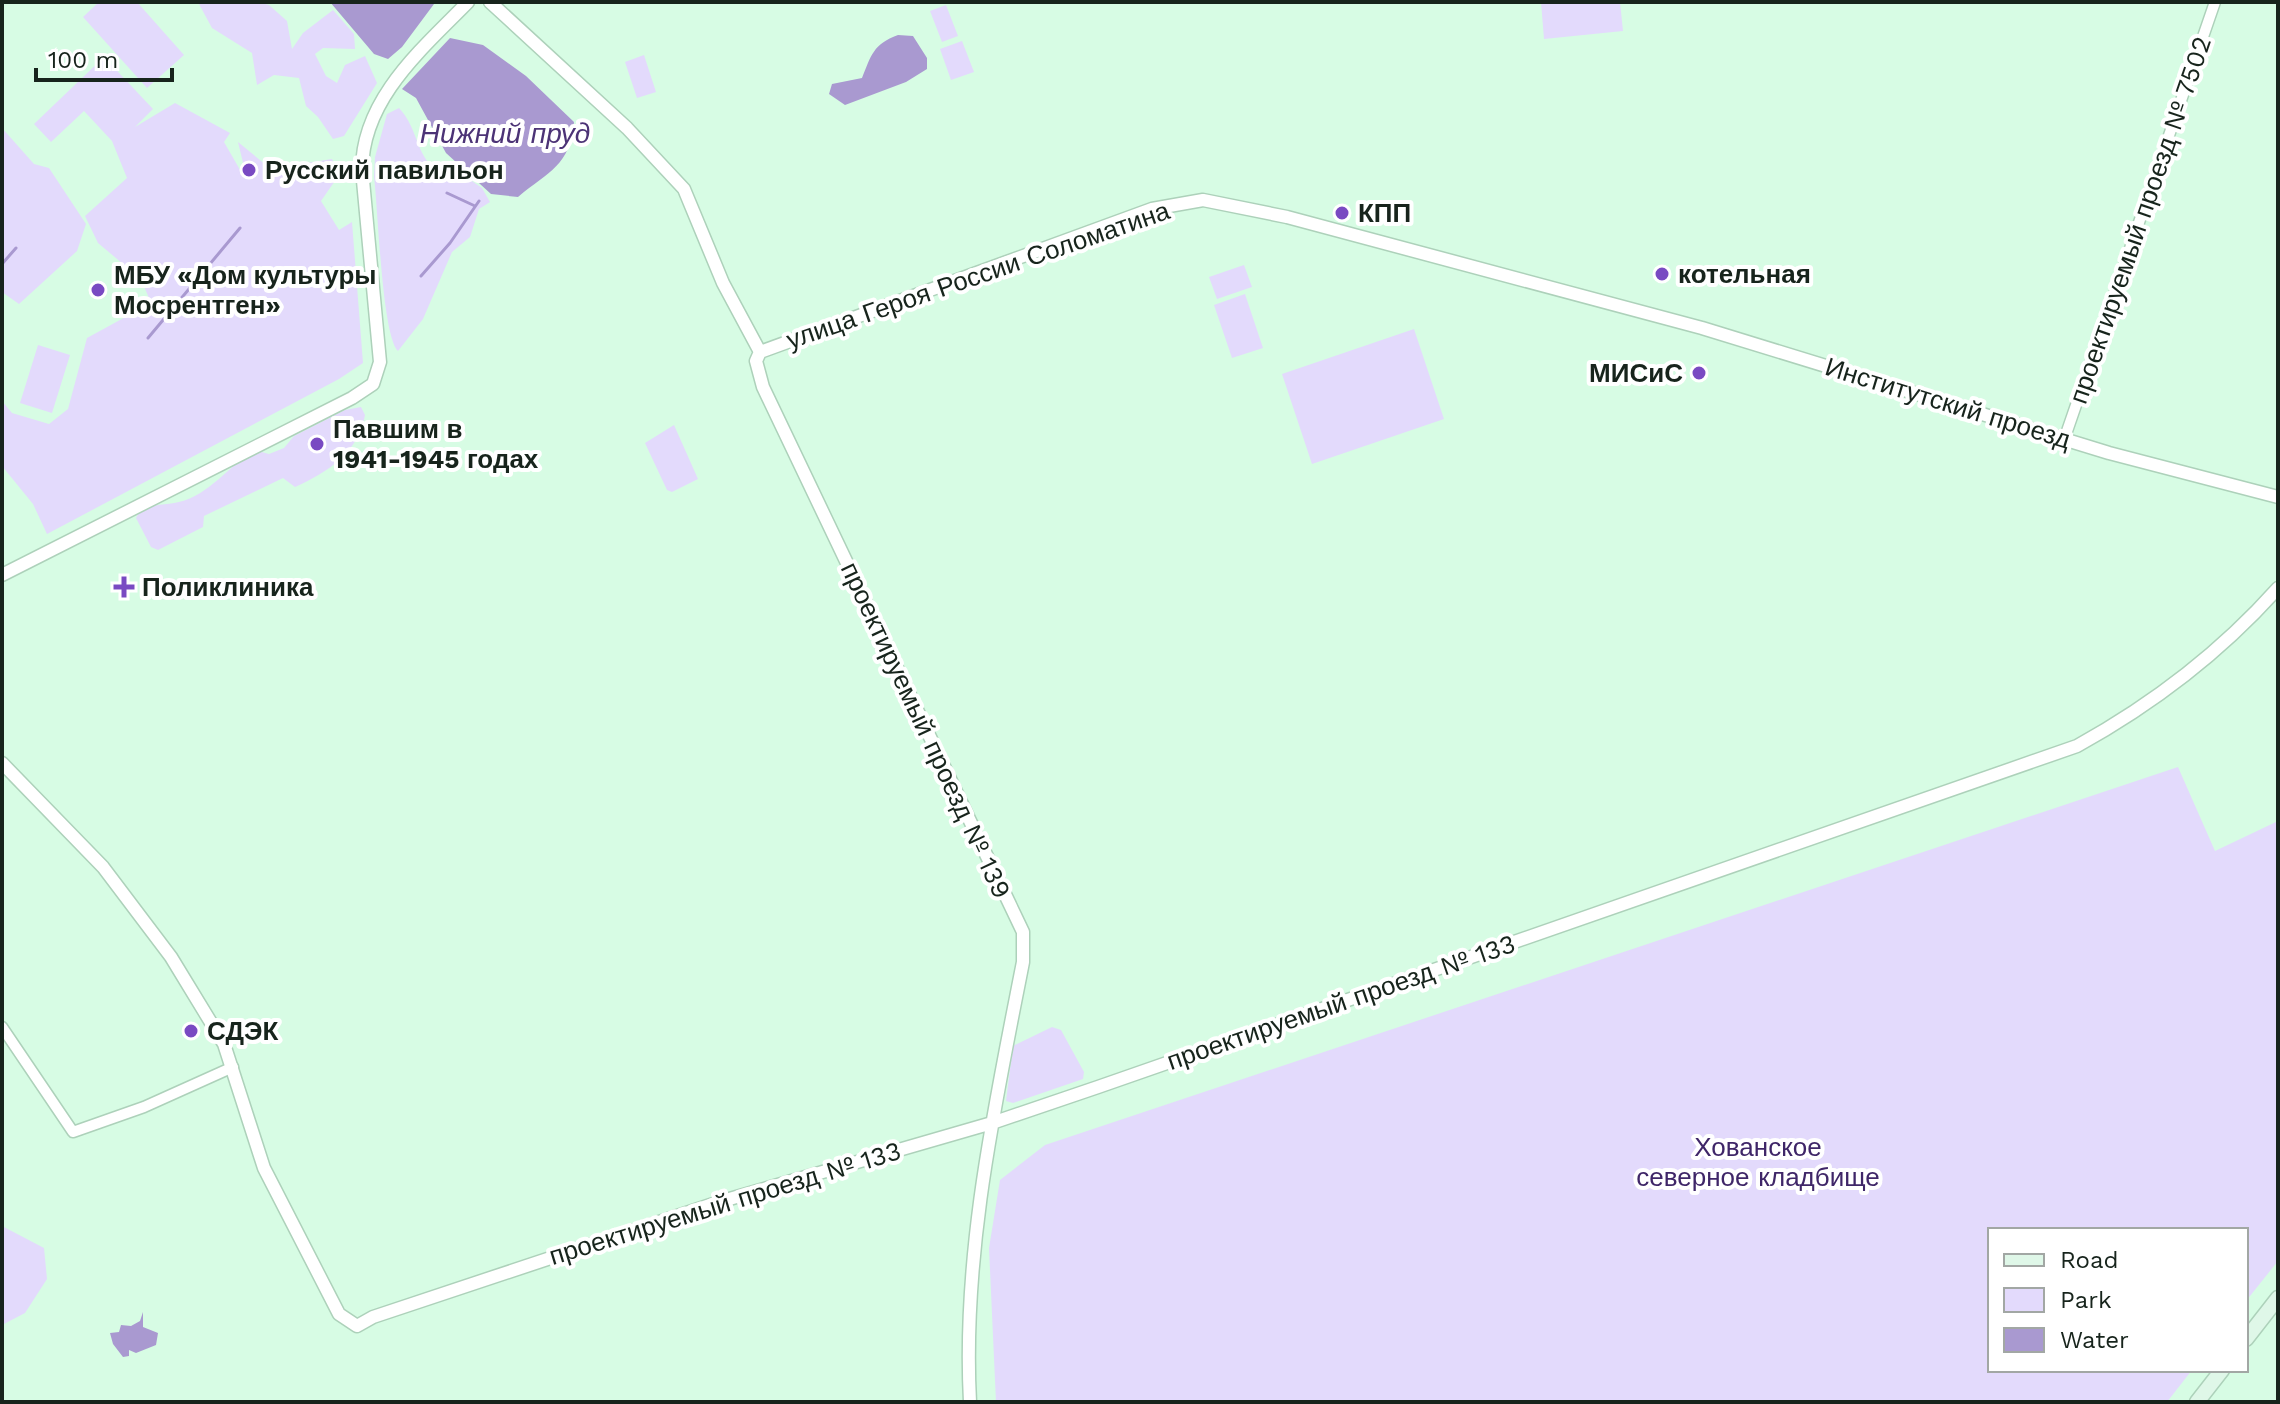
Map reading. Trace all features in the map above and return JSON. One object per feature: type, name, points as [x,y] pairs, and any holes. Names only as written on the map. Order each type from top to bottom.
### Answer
[{"type":"main road","points":[[2248,1336],[2278,1298]]},
{"type":"main road","points":[[2197,1402],[2220,1372]]},
{"type":"street","points":[[449,21],[455,2]]},
{"type":"street","points":[[2,575],[352,398],[373,384],[380,362],[362,170],[363,140],[375,111],[397,78],[468,2]]},
{"type":"street","name":"проектируемый проезд № 7502","points":[[2065,437],[2215,2]]},
{"type":"street","name":"улица Героя России Соломатина","points":[[492,5],[627,128],[684,189],[723,283],[760,352],[1152,209],[1203,200],[1287,217],[1620,305]]},
{"type":"street","name":"Институтский проезд","points":[[1620,305],[2065,437],[2109,453],[2278,497]]},
{"type":"street","name":"проектируемый проезд № 139","points":[[760,352],[756,361],[763,387],[1023,932],[1023,962],[992,1123],[975,1266],[968,1368],[970,1402]]},
{"type":"street","name":"проектируемый проезд № 133","points":[[233,1067],[264,1168],[339,1314],[357,1326],[423,1300],[719,1202],[992,1123],[2077,746],[2126,719],[2194,669],[2244,626],[2278,588]]},
{"type":"street","points":[[2,763],[103,867],[151,927],[224,1044],[233,1067],[144,1107],[73,1132],[2,1027]]},
{"type":"green space","points":[[99,2],[137,2],[184,55],[147,88],[83,17]]},
{"type":"green space","points":[[192,2],[258,2],[269,5],[287,21],[292,49],[303,33],[333,10],[354,34],[355,49],[323,48],[315,54],[326,76],[337,83],[345,65],[365,56],[377,83],[344,136],[333,139],[306,106],[299,78],[274,75],[257,85],[252,53],[212,28],[199,4]]},
{"type":"green space","points":[[1541,2],[1620,2],[1623,31],[1544,39]]},
{"type":"green space","points":[[946,5],[958,36],[942,42],[930,11]]},
{"type":"green space","points":[[962,41],[974,72],[951,80],[940,49]]},
{"type":"green space","points":[[644,55],[656,92],[637,98],[625,62]]},
{"type":"green space","points":[[104,57],[153,109],[135,127],[175,103],[230,133],[224,142],[243,175],[246,175],[238,142],[272,170],[266,179],[294,165],[332,159],[339,175],[321,201],[339,230],[352,222],[363,363],[339,379],[47,534],[33,504],[2,466],[2,401],[12,413],[49,424],[68,409],[87,338],[151,303],[141,279],[98,243],[85,216],[127,178],[112,141],[84,111],[51,142],[34,124]]},
{"type":"green space","points":[[399,108],[435,170],[445,179],[466,177],[482,188],[490,202],[479,209],[470,237],[452,252],[423,319],[398,351],[388,322],[384,297],[374,177],[375,157],[387,114]]},
{"type":"green space","points":[[2,128],[34,164],[49,168],[86,224],[77,251],[19,304],[2,292]]},
{"type":"green space","points":[[1244,265],[1252,287],[1217,299],[1209,277]]},
{"type":"green space","points":[[1245,294],[1263,348],[1232,358],[1214,305]]},
{"type":"green space","points":[[1414,329],[1444,419],[1312,464],[1282,374]]},
{"type":"green space","points":[[38,345],[70,355],[52,413],[20,403]]},
{"type":"green space","points":[[361,407],[365,415],[356,440],[330,468],[295,487],[283,478],[204,516],[203,527],[158,550],[151,547],[136,518],[141,509],[190,498],[209,487],[254,450],[269,454],[284,448],[294,436],[345,410]]},
{"type":"green space","points":[[674,425],[698,479],[672,492],[667,490],[645,443]]},
{"type":"green space","name":"Хованское северное кладбище","points":[[2178,767],[2215,851],[2278,821],[2278,1261],[2248,1298],[2248,1228],[1988,1228],[1988,1372],[2190,1372],[2167,1402],[996,1402],[989,1248],[1000,1180],[1045,1145]]},
{"type":"green space","points":[[1052,1027],[1061,1030],[1084,1072],[1083,1079],[1013,1103],[1006,1101],[1013,1046]]},
{"type":"green space","points":[[2,1226],[44,1248],[47,1279],[25,1313],[2,1325]]},
{"type":"water","points":[[330,2],[434,4],[402,47],[388,59],[374,54]]},
{"type":"water","points":[[898,35],[913,36],[927,58],[927,69],[906,82],[845,105],[829,94],[832,84],[862,78],[878,47]]},
{"type":"water","name":"Нижний пруд","points":[[450,38],[483,45],[526,76],[574,122],[572,137],[563,158],[518,197],[491,194],[446,153],[416,98],[402,89]]},
{"type":"water","points":[[143,1312],[143,1327],[158,1333],[156,1345],[136,1353],[129,1350],[129,1356],[123,1357],[113,1344],[110,1333],[119,1332],[121,1325],[131,1326],[140,1321]]},
{"type":"waterway","points":[[447,193],[475,206]]},
{"type":"waterway","points":[[421,276],[450,243],[479,201]]},
{"type":"waterway","points":[[148,338],[240,228]]},
{"type":"waterway","points":[[2,264],[16,248]]},
{"type":"place","name":"Русский павильон","points":[[249,170]]},
{"type":"place","name":"КПП","points":[[1342,213]]},
{"type":"place","name":"котельная","points":[[1662,274]]},
{"type":"place","name":"МБУ «Дом культуры Мосрентген»","points":[[98,290]]},
{"type":"place","name":"МИСиС","points":[[1699,373]]},
{"type":"place","name":"Павшим в 1941-1945 годах","points":[[317,444]]},
{"type":"place","name":"Поликлиника","points":[[124,587]]},
{"type":"place","name":"СДЭК","points":[[191,1031]]}]
